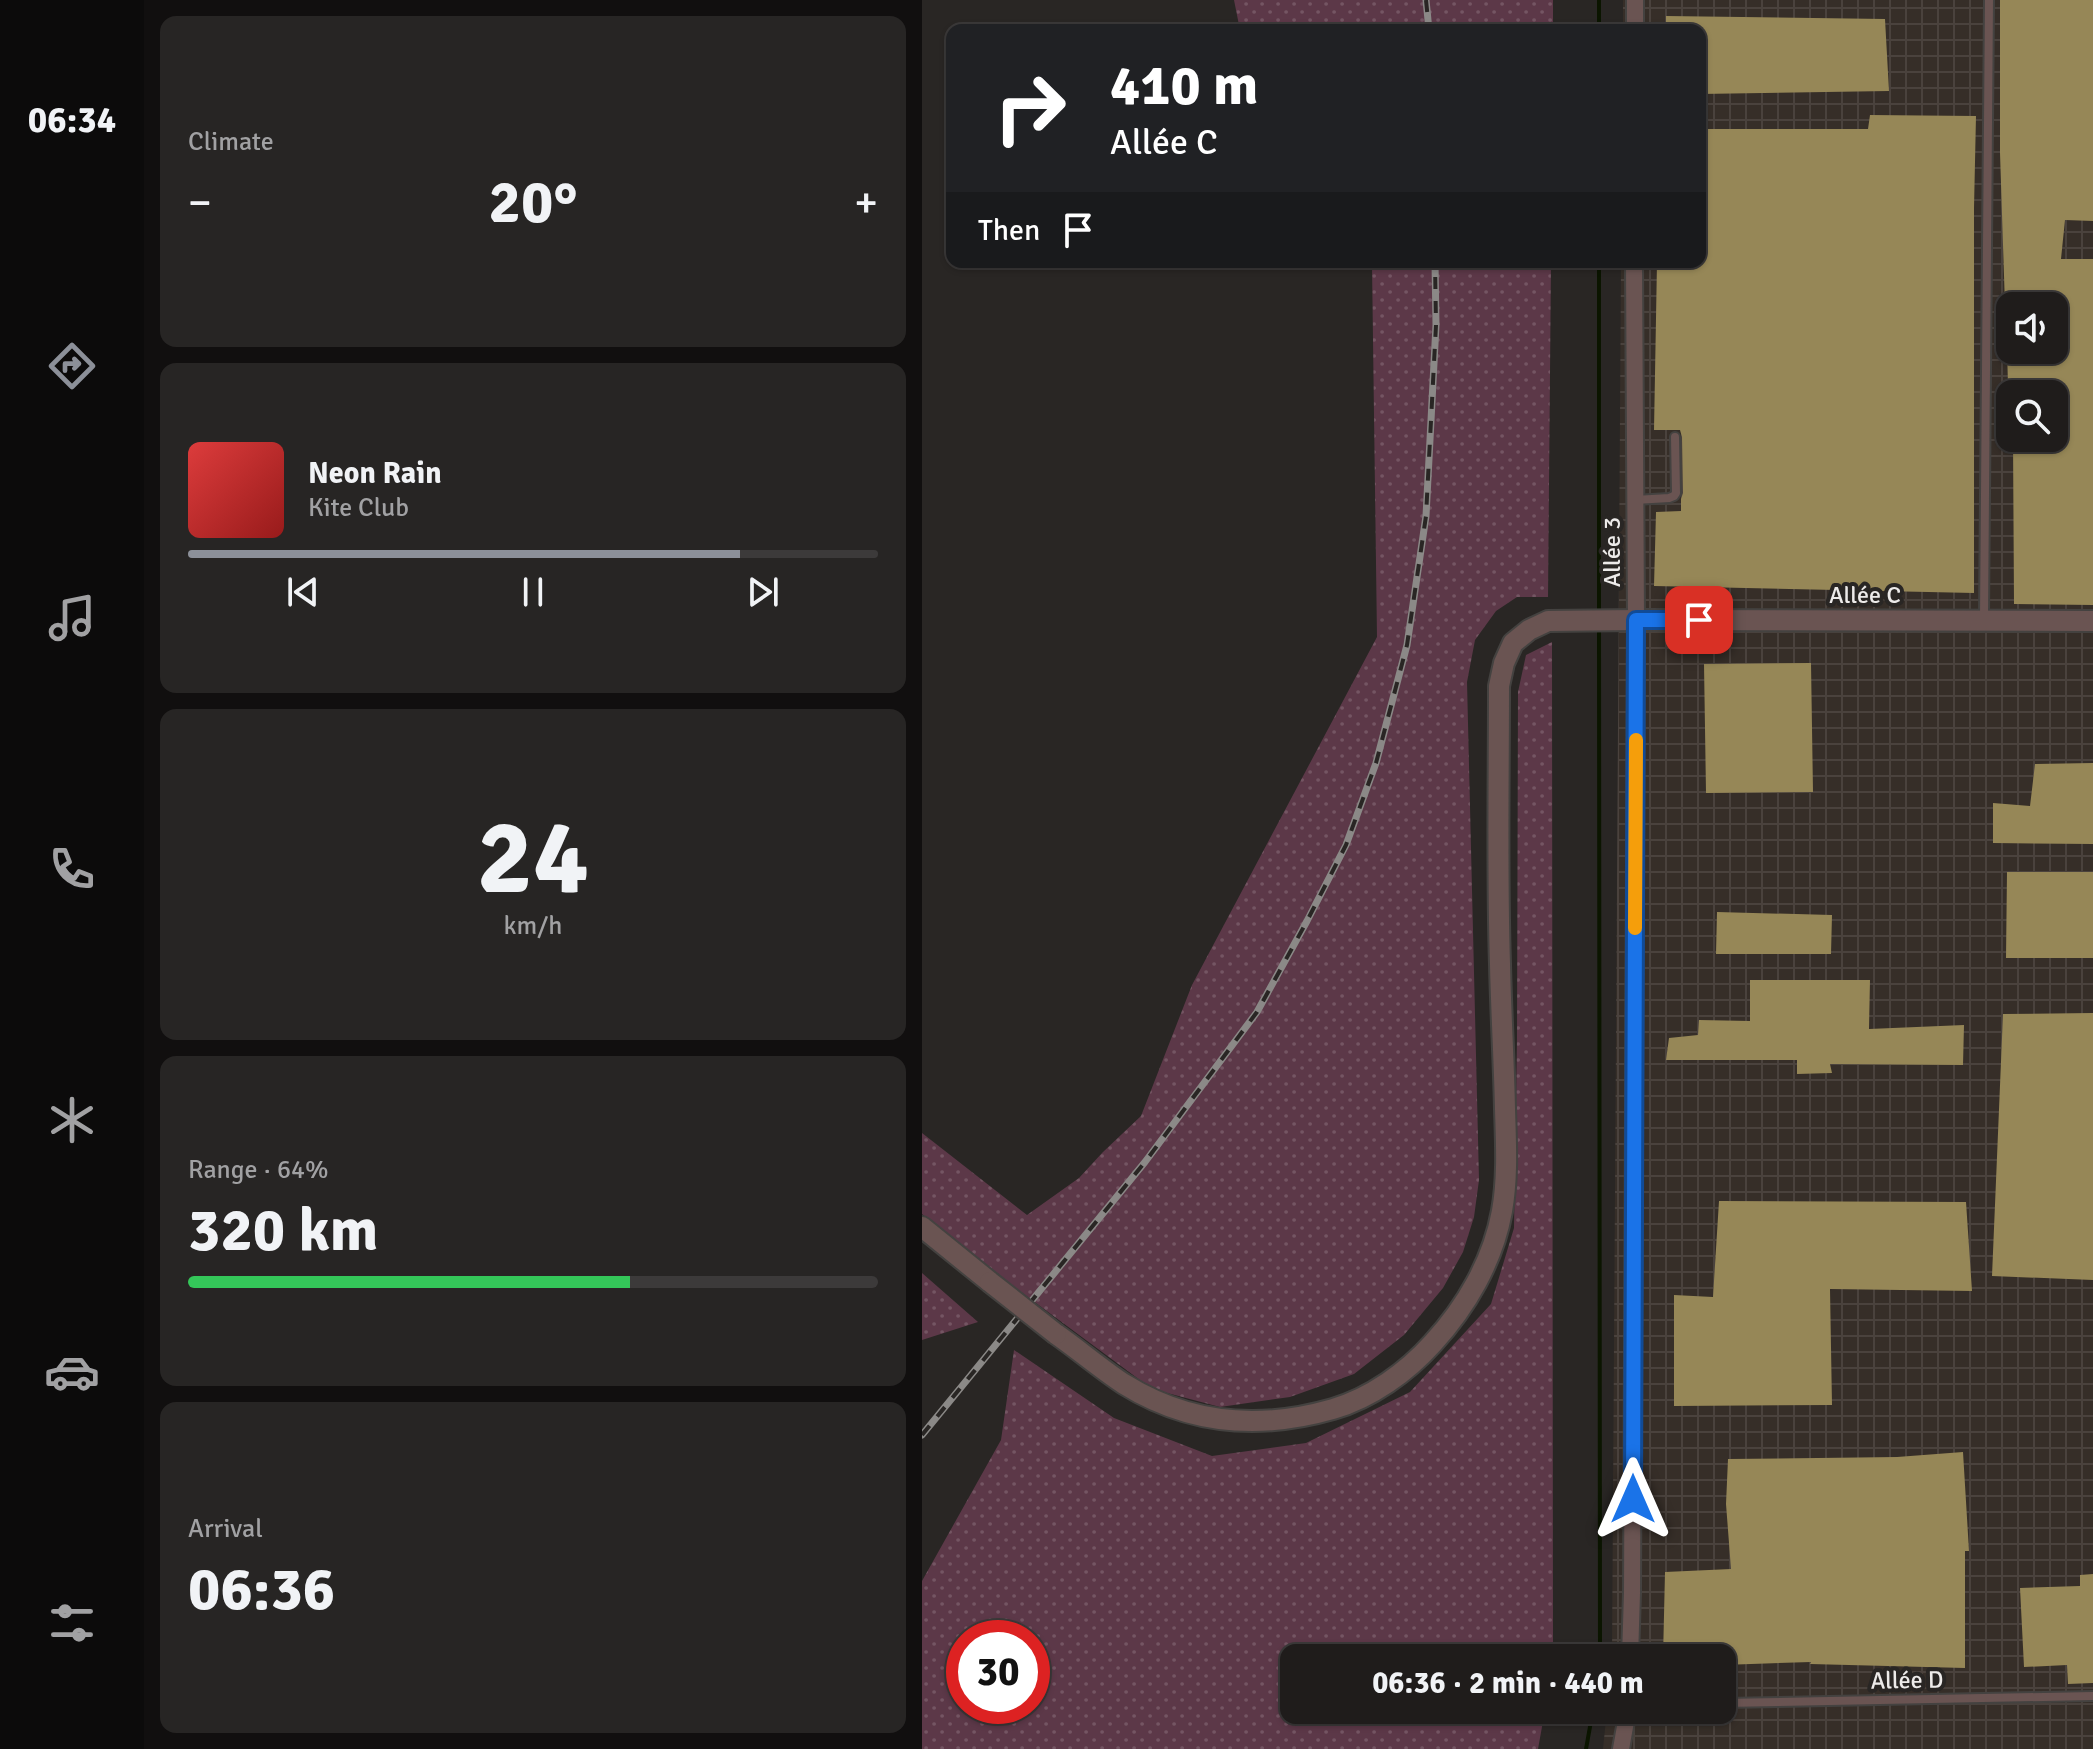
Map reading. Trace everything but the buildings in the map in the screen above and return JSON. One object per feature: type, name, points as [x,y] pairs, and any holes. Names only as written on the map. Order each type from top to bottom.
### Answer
[{"type":"street","points":[[1635,0],[1635,24]]},
{"type":"street","name":"Allée 3","points":[[1631,1644],[1634,268]]},
{"type":"street","name":"Allée C","points":[[922,1227],[1124,1384],[1191,1414],[1231,1421],[1306,1416],[1345,1405],[1384,1385],[1422,1356],[1453,1321],[1476,1285],[1502,1211],[1505,1089],[1500,962],[1499,686],[1513,643],[1529,630],[1548,621],[2093,621]]},
{"type":"street","points":[[1621,1749],[1625,1724]]},
{"type":"lane","points":[[1984,622],[1989,0]]},
{"type":"lane","points":[[1635,500],[1669,498],[1676,493],[1675,437]]},
{"type":"lane","name":"Allée D","points":[[1736,1703],[2093,1696]]},
{"type":"shaded area","points":[[1234,0],[1553,0],[1553,24],[1239,24]]},
{"type":"shaded area","points":[[1623,0],[2093,0],[2093,1749],[1603,1749],[1606,1724],[1736,1724],[1736,1644],[1612,1644],[1621,268],[1706,268],[1706,24],[1623,24]]},
{"type":"shaded area","points":[[1372,268],[1551,268],[1548,597],[1517,597],[1496,611],[1475,640],[1467,682],[1479,1180],[1474,1217],[1463,1252],[1443,1288],[1404,1335],[1354,1374],[1290,1397],[1220,1407],[1152,1389],[990,1269],[922,1214],[922,1133],[1027,1215],[1079,1178],[1141,1116],[1192,985],[1377,637]]},
{"type":"shaded area","points":[[1552,642],[1553,1644],[1280,1644],[1280,1724],[1542,1724],[1538,1749],[922,1749],[922,1581],[1001,1440],[1014,1350],[1114,1418],[1212,1456],[1306,1443],[1410,1392],[1491,1304],[1514,1228],[1518,692],[1526,655]]},
{"type":"shaded area","points":[[922,1273],[978,1322],[922,1340]]},
{"type":"waterway","points":[[1599,0],[1599,24]]},
{"type":"waterway","points":[[1599,268],[1599,616]]},
{"type":"waterway","points":[[1599,628],[1600,1644]]},
{"type":"waterway","points":[[1586,1749],[1590,1724]]},
{"type":"railway","points":[[1426,0],[1428,24]]},
{"type":"railway","points":[[922,1435],[1145,1162],[1257,1012],[1346,845],[1376,763],[1407,645],[1426,516],[1436,325],[1435,268]]},
{"type":"slow traffic","points":[[1635,928],[1636,740]]},
{"type":"route","points":[[1633,1499],[1636,620],[1699,620]]}]
